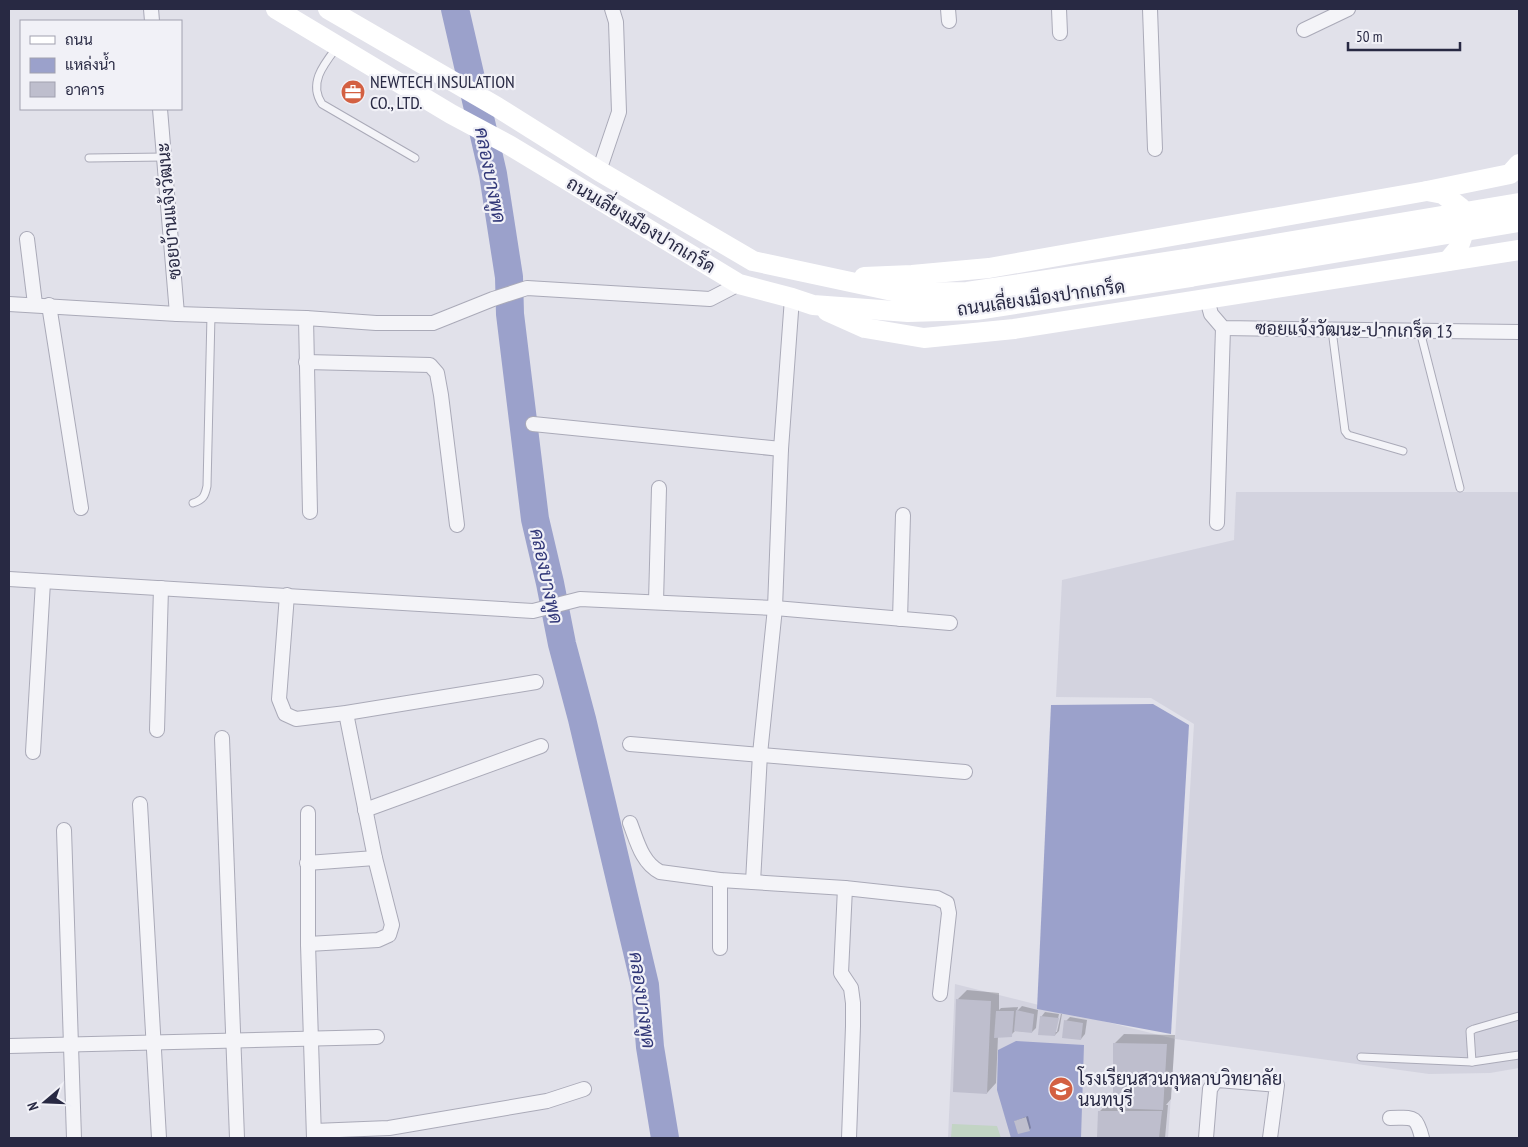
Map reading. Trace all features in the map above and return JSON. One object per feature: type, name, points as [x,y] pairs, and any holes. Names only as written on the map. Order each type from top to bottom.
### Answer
[{"type":"main road","name":"ถนนเลี่ยงเมืองปากเกร็ด","points":[[276,9],[452,114],[509,145],[738,284],[813,305],[908,312],[976,310],[1519,203]]},
{"type":"main road","name":"ถนนเลี่ยงเมืองปากเกร็ด","points":[[328,9],[753,261],[902,293],[967,292],[1188,268],[1519,222]]},
{"type":"main road","points":[[834,279],[912,275],[989,268],[1427,191],[1510,174],[1519,164]]},
{"type":"main road","points":[[1427,191],[1443,194],[1461,208],[1466,226],[1458,249],[1448,261]]},
{"type":"main road","points":[[813,305],[865,328],[924,338],[1014,329],[1519,250]]},
{"type":"street","points":[[599,171],[619,112],[616,22],[612,9]]},
{"type":"street","points":[[1059,9],[1060,33]]},
{"type":"street","points":[[1150,9],[1156,149]]},
{"type":"street","points":[[1304,30],[1348,9]]},
{"type":"street","name":"ซอยบ้านแจ้งวัฒนะ","points":[[160,110],[177,314]]},
{"type":"street","points":[[27,239],[42,305],[81,508]]},
{"type":"street","points":[[9,304],[376,323],[433,323],[493,299],[527,288],[710,299],[738,284]]},
{"type":"street","points":[[753,882],[760,754],[774,608],[792,298]]},
{"type":"street","points":[[1207,299],[1211,314],[1223,328],[1217,523]]},
{"type":"street","points":[[306,318],[310,512]]},
{"type":"street","name":"ซอยแจ้งวัฒนะ-ปากเกร็ด 13","points":[[1223,328],[1519,332]]},
{"type":"street","points":[[306,362],[430,365],[437,373],[441,395],[457,525]]},
{"type":"street","points":[[533,424],[782,449]]},
{"type":"street","points":[[656,602],[659,488]]},
{"type":"street","points":[[900,619],[903,515]]},
{"type":"street","points":[[9,579],[533,611],[580,599],[774,608],[950,623]]},
{"type":"street","points":[[33,752],[42,582]]},
{"type":"street","points":[[158,730],[161,588]]},
{"type":"street","points":[[287,595],[279,699],[286,714],[296,719],[536,682]]},
{"type":"street","points":[[308,944],[378,940],[389,935],[392,925],[375,858],[346,712]]},
{"type":"street","points":[[222,738],[237,1138]]},
{"type":"street","points":[[630,744],[965,772]]},
{"type":"street","points":[[365,810],[541,746]]},
{"type":"street","points":[[140,804],[158,1138]]},
{"type":"street","points":[[308,813],[308,944],[314,1135],[389,1128],[546,1102],[584,1089]]},
{"type":"street","points":[[630,823],[645,860],[652,868],[660,872],[720,880],[845,888],[937,898],[947,902],[949,913],[940,994]]},
{"type":"street","points":[[64,830],[74,1138]]},
{"type":"street","points":[[308,863],[375,858]]},
{"type":"street","points":[[720,880],[720,948]]},
{"type":"street","points":[[845,888],[841,973],[851,988],[854,1026],[849,1138]]},
{"type":"street","points":[[9,1046],[378,1037]]},
{"type":"street","points":[[1206,1138],[1210,1089],[1218,1080],[1276,1085],[1270,1138]]},
{"type":"street","points":[[1390,1118],[1411,1118],[1416,1120],[1422,1138]]},
{"type":"lane","points":[[338,46],[321,69],[316,87],[317,97],[322,104],[414,158]]},
{"type":"lane","points":[[89,158],[164,157]]},
{"type":"lane","points":[[193,503],[205,496],[207,486],[211,315]]},
{"type":"lane","points":[[1332,330],[1345,431],[1348,435],[1403,451]]},
{"type":"lane","points":[[1420,331],[1460,488]]},
{"type":"lane","points":[[1472,1062],[1470,1031],[1519,1016]]},
{"type":"lane","points":[[1361,1057],[1472,1062],[1519,1055]]},
{"type":"shaded area","points":[[1236,492],[1519,492],[1519,1068],[1490,1073],[1429,1074],[1175,1039],[1194,724],[1151,698],[1056,697],[1062,580],[1234,540]]},
{"type":"shaded area","name":"โรงเรียนสวนกุหลาบวิทยาลัย นนทบุรี","points":[[955,984],[1175,1039],[1168,1138],[948,1138]]},
{"type":"green space","points":[[952,1124],[997,1126],[1001,1138],[951,1138]]},
{"type":"water","points":[[1153,704],[1189,725],[1171,1034],[1037,1009],[1051,705]]},
{"type":"water","points":[[1016,1041],[1084,1045],[1081,1138],[1011,1138],[997,1090],[998,1050]]},
{"type":"building","points":[[956,999],[991,1001],[987,1094],[953,1092]]},
{"type":"building","points":[[1016,1010],[1034,1014],[1032,1033],[1014,1031]]},
{"type":"building","points":[[996,1011],[1014,1011],[1012,1037],[994,1038]]},
{"type":"building","points":[[1040,1016],[1059,1018],[1055,1036],[1038,1035]]},
{"type":"building","points":[[1064,1020],[1083,1023],[1081,1040],[1062,1038]]},
{"type":"building","points":[[1113,1043],[1167,1044],[1163,1110],[1113,1108]]},
{"type":"building","points":[[1098,1111],[1162,1111],[1159,1138],[1097,1138]]},
{"type":"building","points":[[1026,1117],[1030,1131],[1018,1134],[1014,1121]]},
{"type":"waterway","name":"คลองบางพูด","points":[[455,9],[493,174],[509,277],[510,314],[535,519],[562,644],[582,719],[645,985],[650,1047],[665,1138]]},
{"type":"place","name":"NEWTECH INSULATION CO., LTD.","points":[[353,92]]},
{"type":"place","name":"โรงเรียนสวนกุหลาบวิทยาลัย นนทบุรี","points":[[1061,1089]]}]
